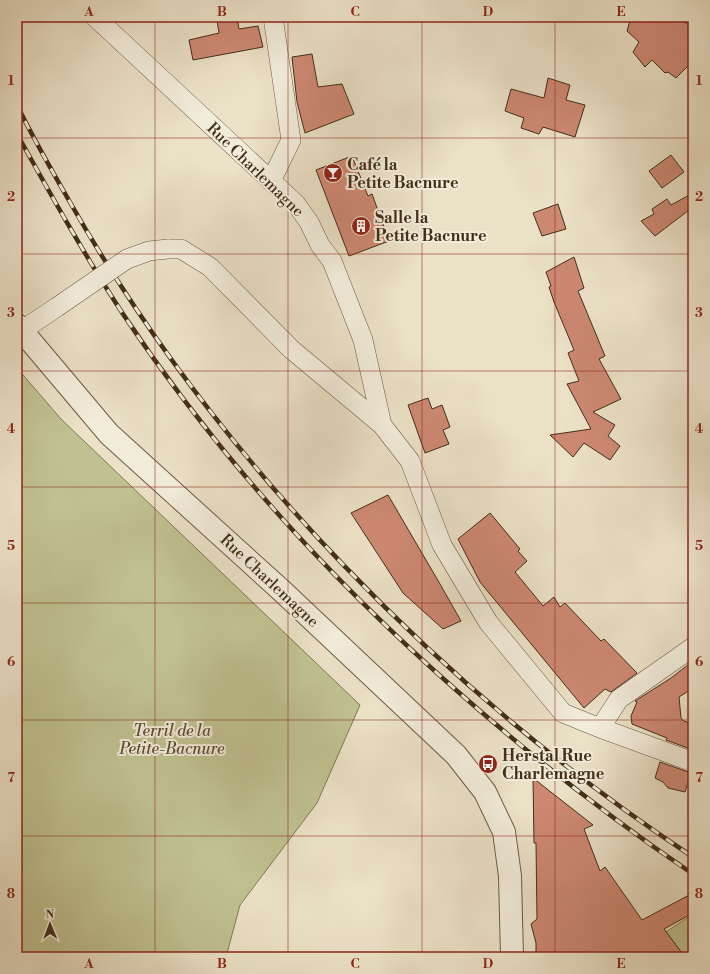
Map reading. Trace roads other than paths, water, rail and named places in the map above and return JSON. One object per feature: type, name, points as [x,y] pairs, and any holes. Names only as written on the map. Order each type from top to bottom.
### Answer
[{"type":"street","name":"Rue Charlemagne","points":[[95,17],[296,204],[309,222],[320,245],[332,261],[363,340],[382,425]]},
{"type":"street","points":[[271,181],[291,140],[273,17]]},
{"type":"street","name":"Rue Charlemagne","points":[[512,957],[510,876],[505,838],[504,832],[485,792],[456,755],[282,590],[109,434],[19,328],[57,307],[127,259],[149,251],[181,249],[210,267],[291,349],[382,425],[410,461],[442,545],[488,622],[563,713],[693,762]]},
{"type":"street","points":[[600,728],[619,699],[693,646]]},
{"type":"railway","points":[[17,105],[71,204],[130,300],[196,392],[267,481],[344,566],[426,647],[512,722],[601,792],[693,857]]},
{"type":"railway","points":[[17,134],[82,248],[123,314],[159,366],[197,416],[277,513],[364,604],[409,648],[456,690],[513,739],[601,809],[693,874]]},
{"type":"place","name":"Café la Petite Bacnure","points":[[333,173]]},
{"type":"place","name":"Salle la Petite Bacnure","points":[[361,226]]},
{"type":"place","name":"Herstal Rue Charlemagne","points":[[488,764]]},
{"type":"park label","name":"Terril de la Petite-Bacnure","points":[[172,739]]}]
